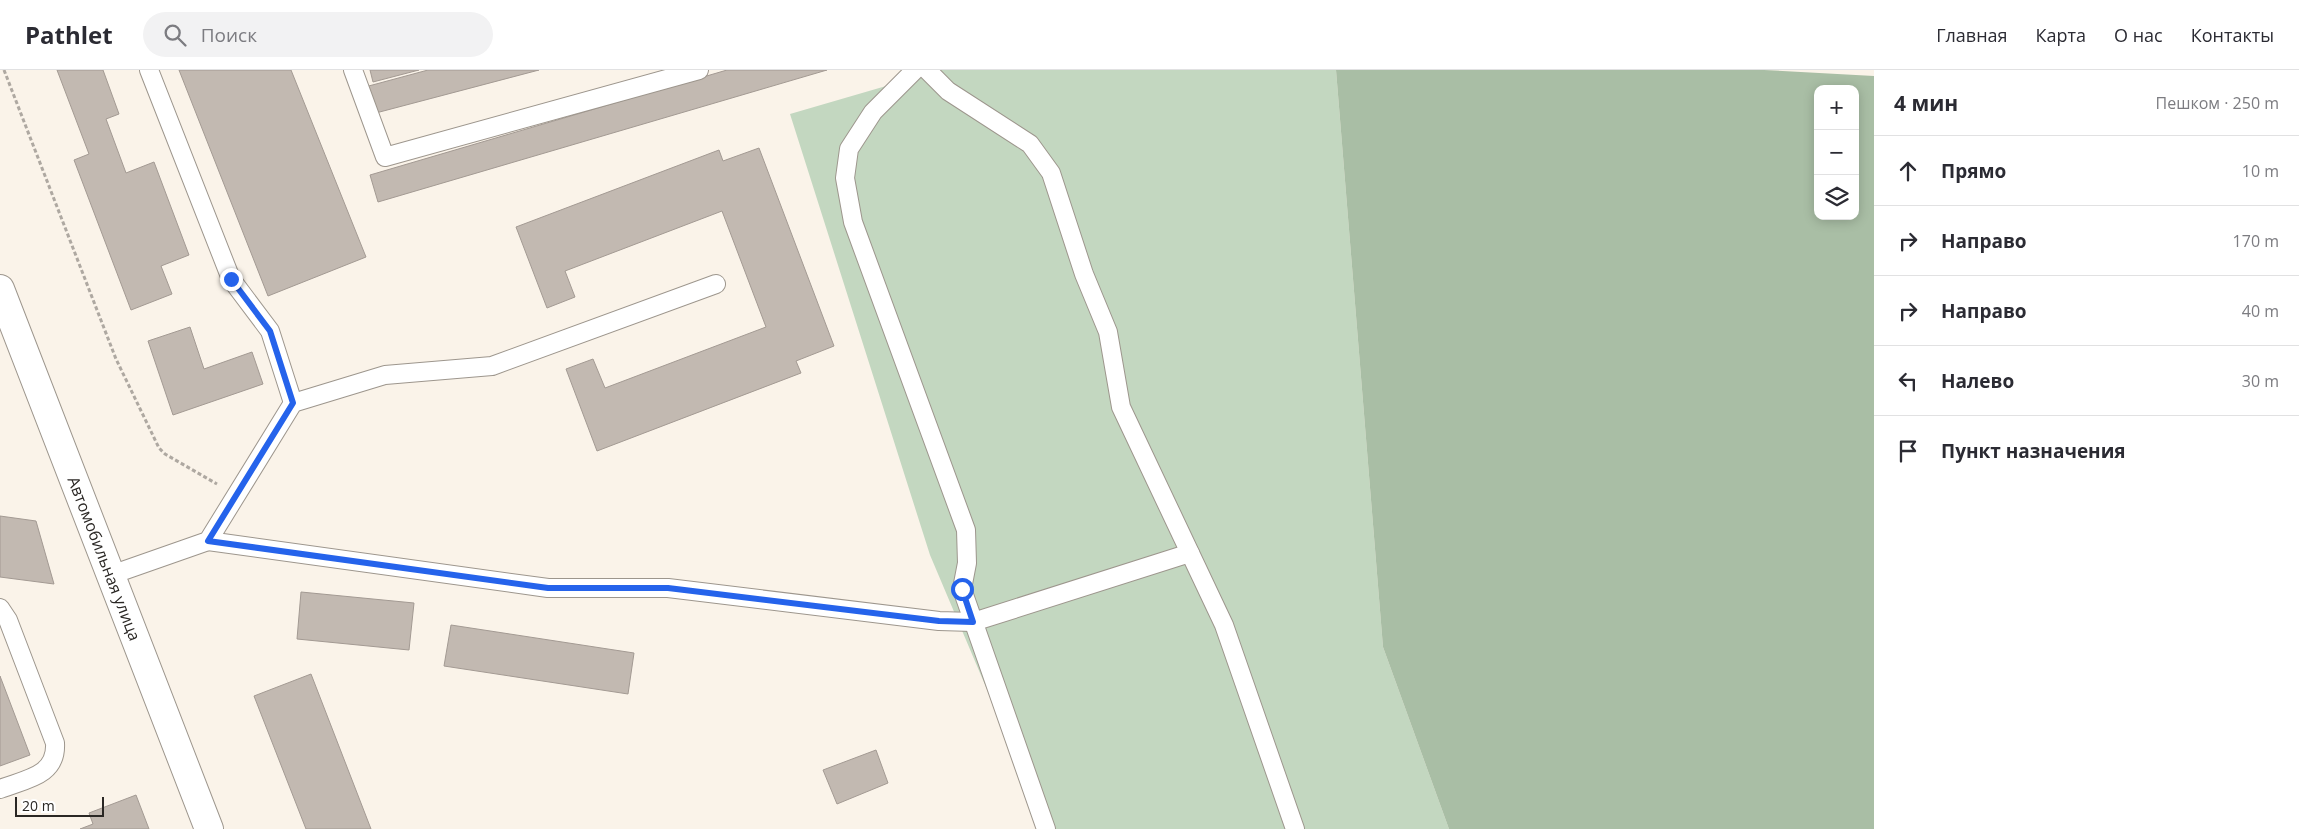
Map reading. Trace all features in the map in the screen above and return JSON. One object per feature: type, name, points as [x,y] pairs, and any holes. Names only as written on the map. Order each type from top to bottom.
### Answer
[{"type":"street","name":"Автомобильная улица","points":[[0,289],[208,829]]},
{"type":"lane","points":[[149,70],[231,279],[270,331],[293,403]]},
{"type":"lane","points":[[353,70],[385,157],[699,70]]},
{"type":"lane","points":[[916,70],[873,112],[849,149],[845,178],[853,222],[966,530],[967,563],[962,589],[1046,829]]},
{"type":"lane","points":[[927,70],[948,91],[1030,144],[1052,173],[1084,274],[1108,332],[1121,406],[1224,625],[1295,829]]},
{"type":"lane","points":[[208,541],[293,403],[385,376],[492,366],[716,284]]},
{"type":"lane","points":[[111,574],[208,541],[548,588],[668,588],[939,621],[973,622],[1190,553]]},
{"type":"lane","points":[[0,608],[8,620],[55,743],[56,756],[50,767],[38,775],[0,789]]},
{"type":"path","points":[[4,70],[116,359],[159,448],[165,454],[236,495]]},
{"type":"green space","points":[[941,70],[1336,70],[1383,647],[1449,829],[1046,829],[930,555],[790,114]]},
{"type":"green space","points":[[1336,70],[1764,70],[1874,76],[1874,829],[1449,829],[1383,647]]},
{"type":"building","points":[[57,70],[103,70],[119,114],[106,119],[126,173],[154,162],[189,255],[161,266],[172,294],[131,310],[74,160],[89,154]]},
{"type":"building","points":[[179,70],[291,70],[366,257],[268,296]]},
{"type":"building","points":[[370,70],[419,70],[373,82]]},
{"type":"building","points":[[428,70],[539,70],[372,114],[365,87]]},
{"type":"building","points":[[727,70],[827,70],[378,202],[370,175]]},
{"type":"building","points":[[759,148],[834,346],[796,361],[801,373],[597,451],[566,369],[593,359],[605,388],[766,327],[722,211],[565,271],[575,297],[547,308],[516,227],[719,150],[723,161]]},
{"type":"building","points":[[190,327],[204,369],[252,352],[263,384],[173,415],[148,341]]},
{"type":"building","points":[[0,516],[36,521],[54,584],[0,577]]},
{"type":"building","points":[[301,592],[414,603],[409,650],[297,639]]},
{"type":"building","points":[[451,625],[634,653],[628,694],[444,666]]},
{"type":"building","points":[[311,674],[371,829],[306,829],[254,696]]},
{"type":"building","points":[[0,676],[30,755],[0,766]]},
{"type":"building","points":[[876,750],[888,783],[837,804],[823,770]]},
{"type":"building","points":[[136,795],[149,829],[80,829],[93,824],[89,813]]},
{"type":"route","points":[[231,279],[270,331],[293,403],[208,541],[548,588],[668,588],[939,621],[973,622],[962,589]]}]
